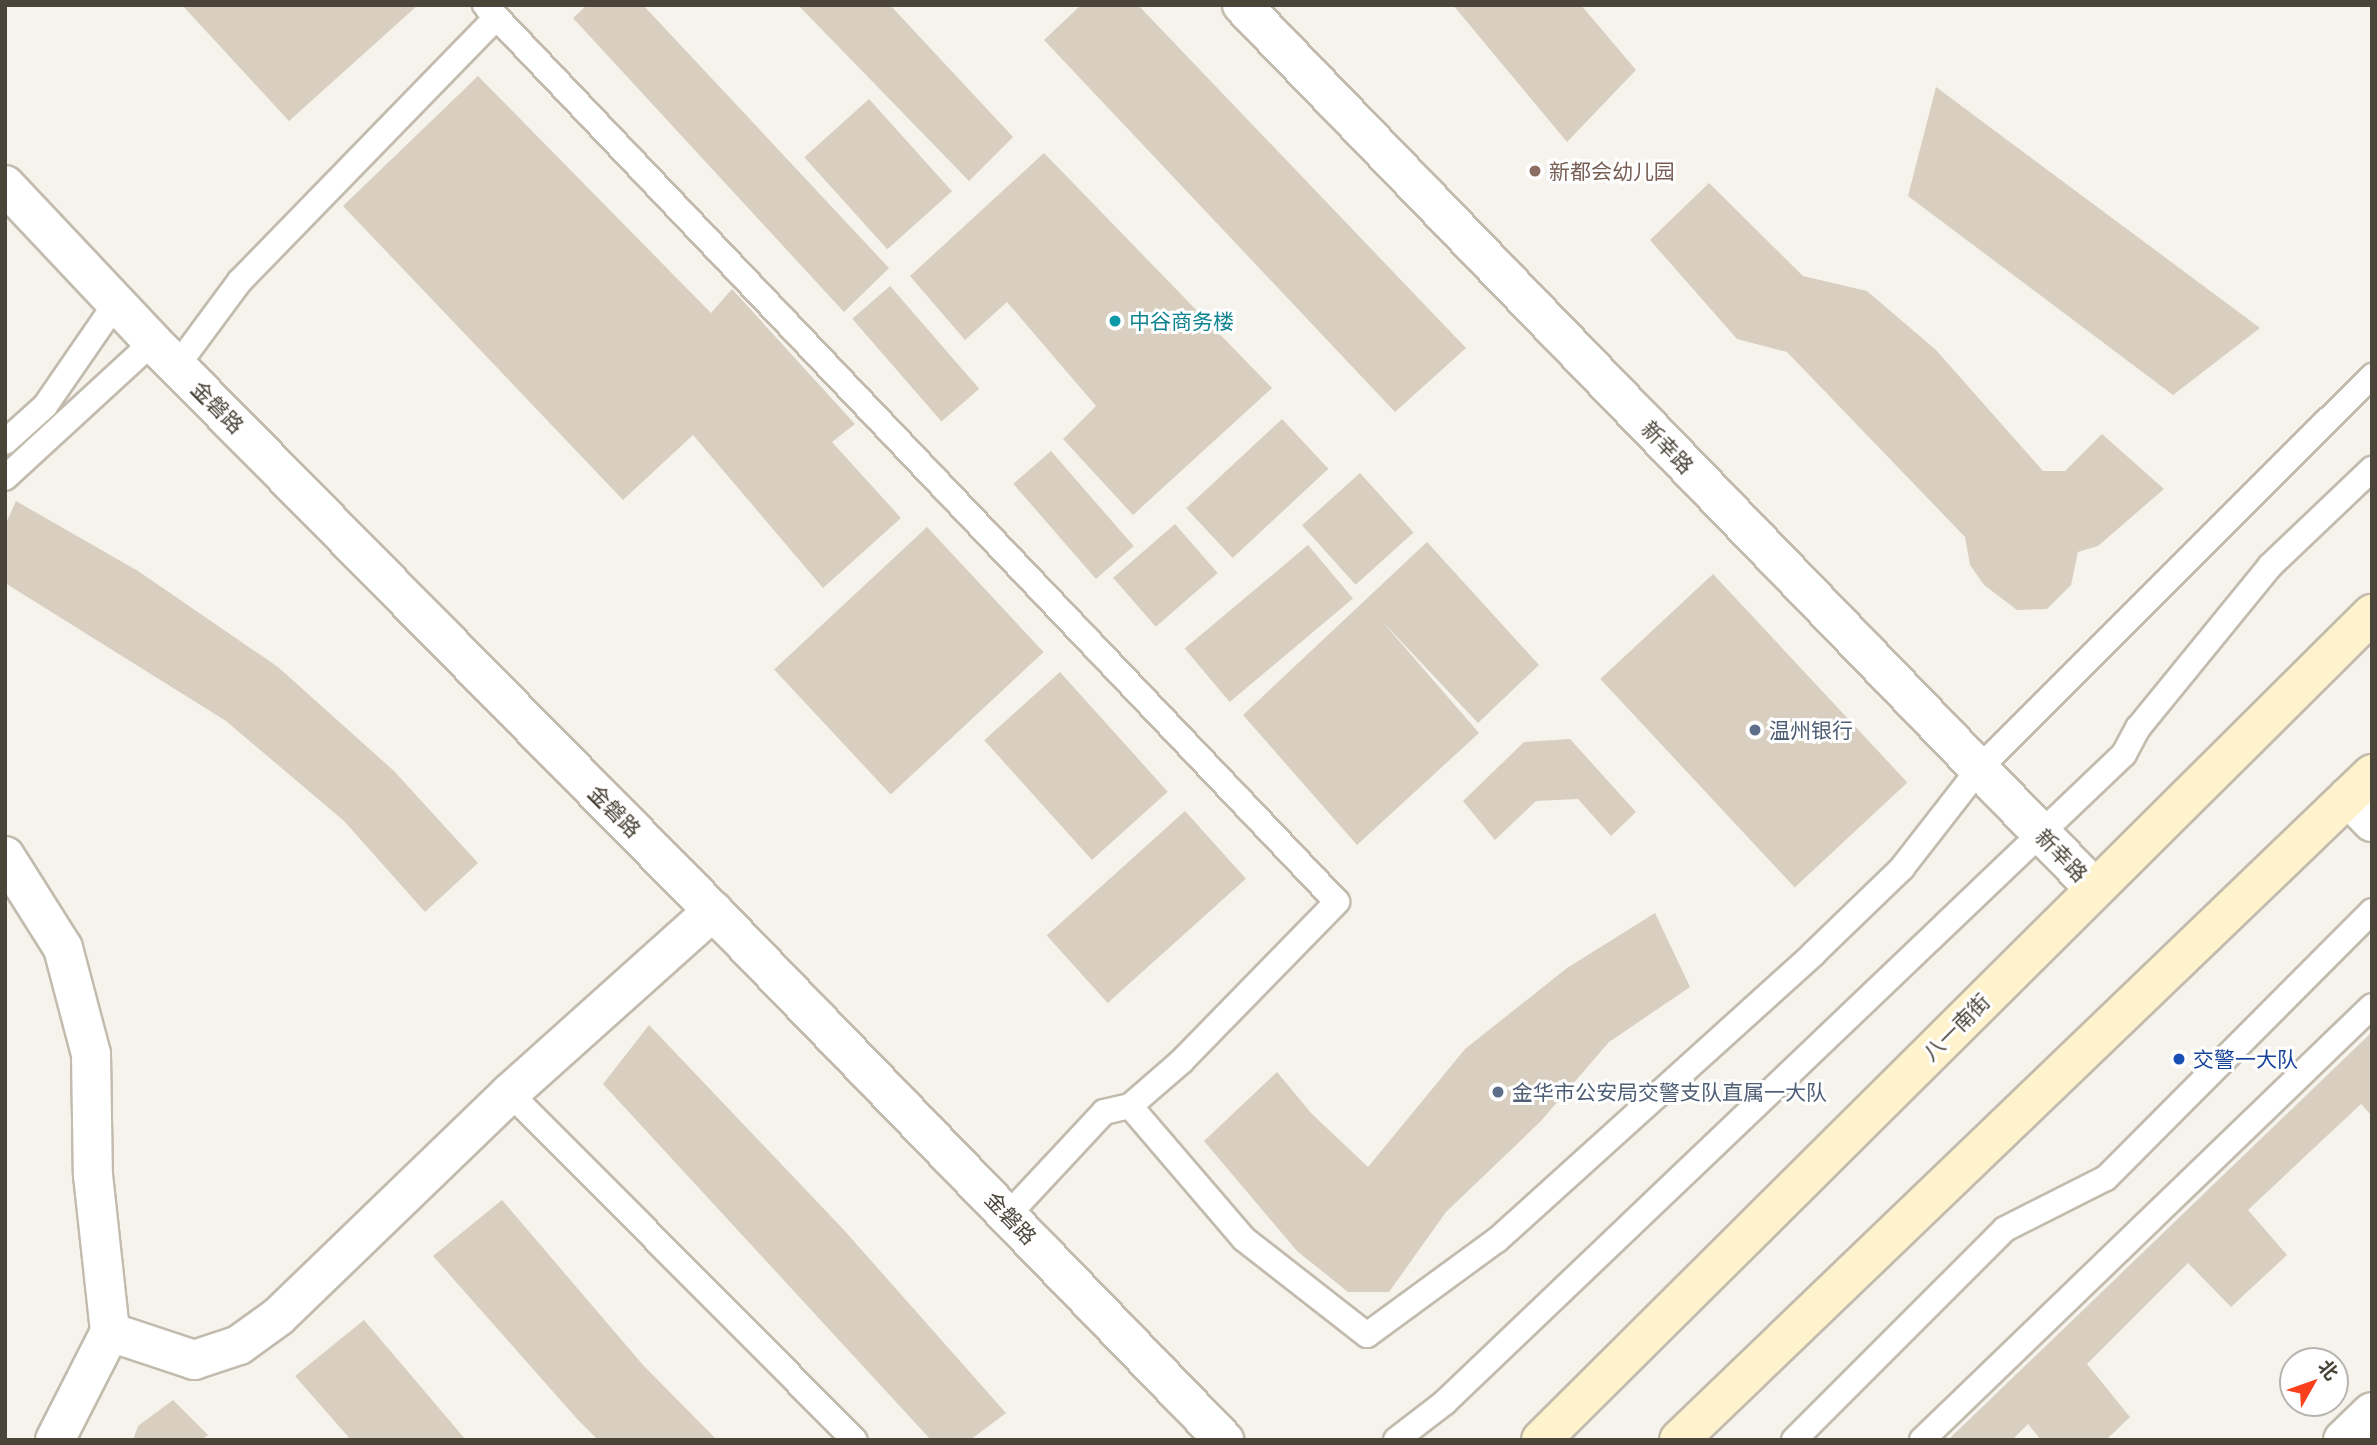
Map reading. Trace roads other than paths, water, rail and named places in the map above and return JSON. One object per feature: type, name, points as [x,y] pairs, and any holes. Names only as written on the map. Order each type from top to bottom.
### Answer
[{"type":"main road","name":"八一南街","points":[[1541,1440],[2372,614]]},
{"type":"main road","points":[[1679,1440],[2364,798]]},
{"type":"street","name":"新幸路","points":[[1242,5],[2095,889]]},
{"type":"street","name":"金磐路","points":[[5,184],[165,354],[713,911],[1224,1440]]},
{"type":"street","points":[[5,856],[63,948],[91,1054],[93,1175],[110,1332],[55,1440]]},
{"type":"street","points":[[110,1332],[194,1360],[239,1345],[279,1316],[510,1093],[713,911]]},
{"type":"street","points":[[2343,1440],[2372,1412]]},
{"type":"lane","points":[[5,478],[165,354],[240,281],[490,12],[1337,902],[1182,1061],[1130,1106],[1104,1112],[1008,1215]]},
{"type":"lane","points":[[5,442],[45,406],[116,303]]},
{"type":"lane","points":[[1130,1106],[1244,1239],[1367,1335],[1497,1240],[1706,1055],[1902,869],[1979,769],[2372,376]]},
{"type":"lane","points":[[1396,1440],[1444,1402],[2123,754],[2138,729],[2270,566],[2372,469]]},
{"type":"lane","points":[[1794,1440],[2005,1229],[2106,1178],[2372,912]]},
{"type":"lane","points":[[1922,1440],[2372,1006]]},
{"type":"lane","points":[[510,1093],[854,1440]]},
{"type":"place","name":"新都会幼儿园","points":[[1535,171]]},
{"type":"place","name":"中谷商务楼","points":[[1115,321]]},
{"type":"place","name":"温州银行","points":[[1755,730]]},
{"type":"place","name":"交警一大队","points":[[2179,1059]]},
{"type":"place","name":"金华市公安局交警支队直属一大队","points":[[1498,1092]]}]
